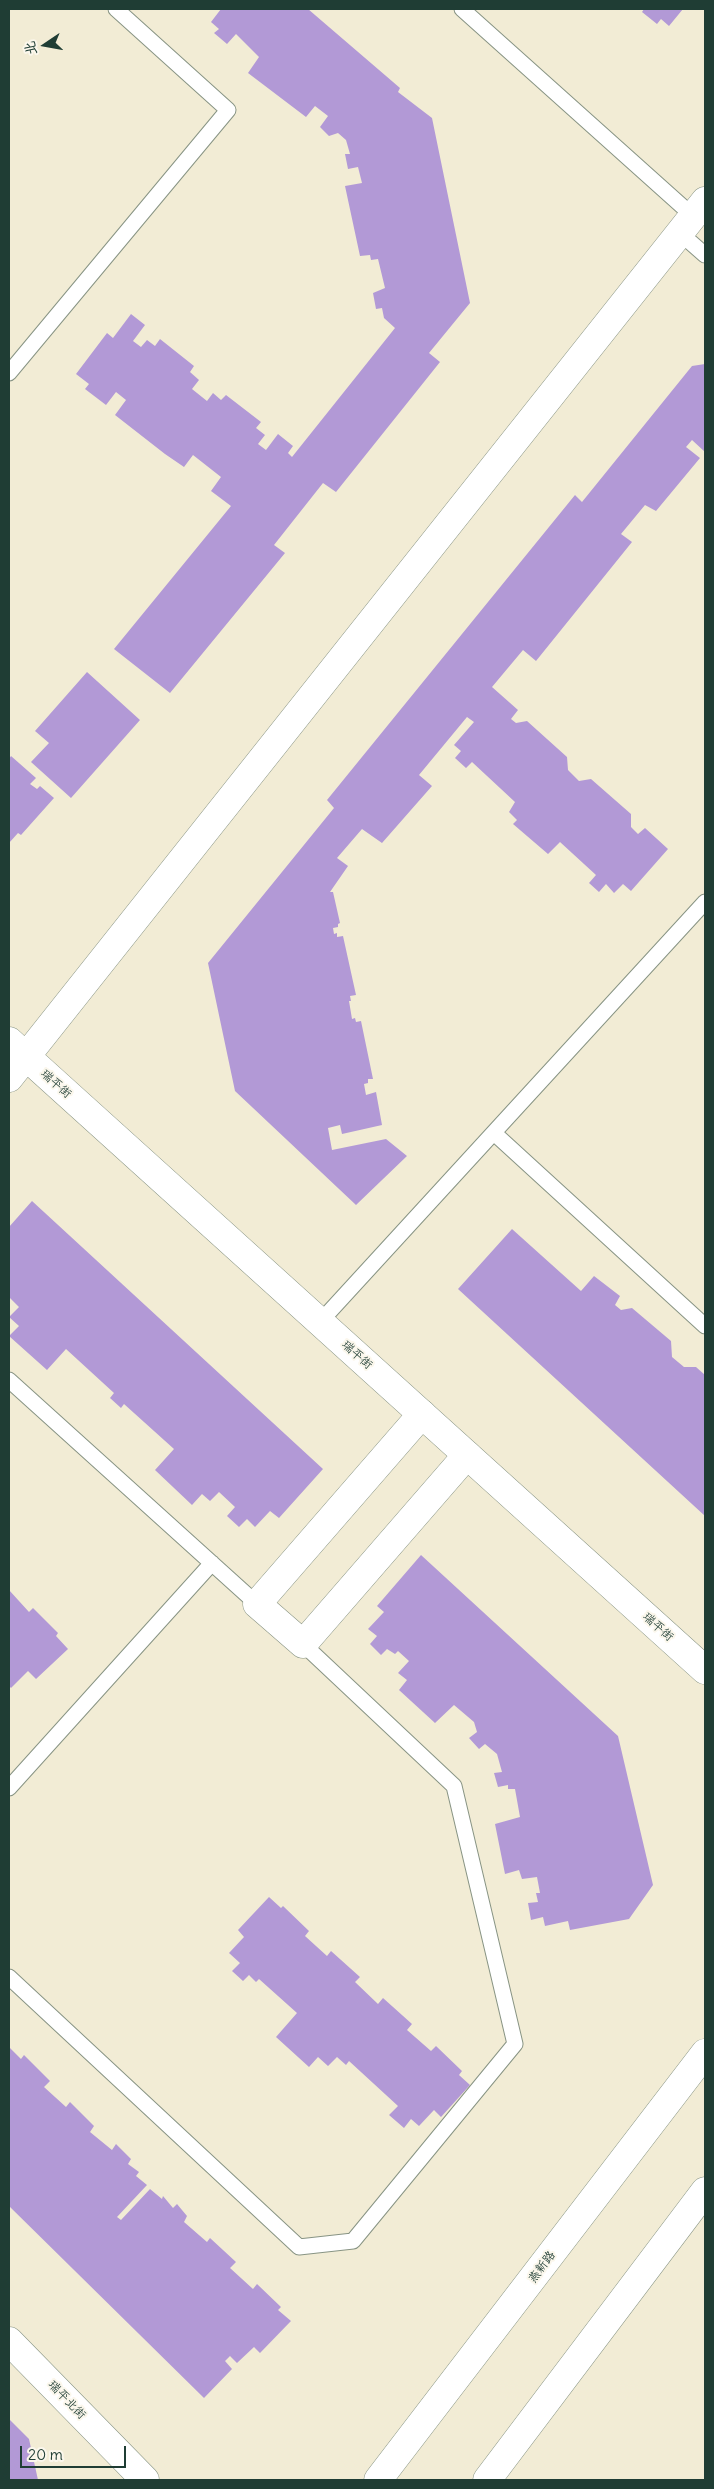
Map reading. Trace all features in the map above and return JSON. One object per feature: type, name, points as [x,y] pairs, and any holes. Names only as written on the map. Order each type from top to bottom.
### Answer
[{"type":"street","points":[[9,1078],[17,1049],[693,217]]},
{"type":"street","name":"瑞平街","points":[[17,1049],[705,1670]]},
{"type":"street","points":[[422,1414],[258,1604],[303,1644],[467,1455]]},
{"type":"street","name":"燕新路","points":[[378,2480],[705,2053]]},
{"type":"street","points":[[487,2480],[705,2191]]},
{"type":"street","name":"瑞平北街","points":[[9,2341],[145,2480]]},
{"type":"lane","points":[[9,373],[228,110],[116,9]]},
{"type":"lane","points":[[462,9],[693,217],[705,255]]},
{"type":"lane","points":[[320,1322],[705,902]]},
{"type":"lane","points":[[494,1133],[705,1326]]},
{"type":"lane","points":[[9,1380],[258,1604]]},
{"type":"lane","points":[[9,1788],[212,1563]]},
{"type":"lane","points":[[9,1977],[299,2247],[353,2241],[514,2044],[454,1786],[303,1644]]},
{"type":"building","points":[[221,9],[308,9],[400,88],[398,92],[432,118],[470,303],[429,353],[440,362],[336,492],[323,483],[274,545],[285,553],[170,693],[114,649],[231,506],[211,491],[221,477],[193,455],[184,467],[165,454],[115,415],[126,400],[116,392],[106,405],[85,389],[89,384],[76,374],[107,333],[113,338],[131,314],[145,325],[133,341],[141,347],[147,340],[155,346],[160,339],[194,366],[190,372],[199,380],[192,389],[207,401],[213,393],[221,400],[226,395],[261,422],[256,428],[265,435],[258,444],[266,450],[278,434],[293,446],[288,453],[292,457],[395,328],[384,318],[382,308],[376,309],[373,293],[385,288],[378,259],[371,260],[370,255],[360,256],[345,186],[362,183],[358,167],[348,169],[345,154],[350,154],[346,140],[338,133],[329,136],[320,127],[328,116],[315,106],[306,117],[248,73],[259,57],[236,34],[227,44],[214,33],[219,29],[211,22]]},
{"type":"building","points":[[644,9],[683,9],[669,26],[661,19],[657,24],[642,12]]},
{"type":"building","points":[[705,364],[705,452],[692,440],[686,447],[700,458],[656,511],[645,505],[621,534],[632,542],[536,661],[523,650],[492,687],[518,710],[511,719],[516,723],[527,721],[567,757],[568,770],[579,781],[591,779],[631,814],[631,827],[638,834],[645,828],[668,849],[631,891],[623,884],[614,893],[606,884],[599,892],[589,883],[596,875],[560,842],[548,854],[513,824],[517,820],[509,812],[515,802],[472,762],[466,768],[455,758],[461,751],[454,745],[474,722],[467,717],[419,775],[432,786],[382,843],[362,829],[337,858],[348,866],[330,892],[333,892],[340,923],[338,927],[333,928],[334,934],[337,933],[337,937],[343,936],[356,995],[350,996],[351,1001],[349,1001],[352,1019],[355,1018],[356,1022],[361,1021],[373,1079],[368,1079],[368,1083],[364,1084],[366,1095],[376,1092],[382,1125],[342,1134],[340,1125],[328,1128],[332,1150],[386,1139],[407,1156],[356,1205],[235,1091],[208,963],[334,808],[327,800],[575,495],[582,502],[692,366]]},
{"type":"building","points":[[87,672],[140,720],[71,798],[31,762],[49,743],[35,731]]},
{"type":"building","points":[[11,756],[36,778],[30,784],[37,789],[40,786],[54,798],[21,835],[18,833],[9,843],[9,759]]},
{"type":"building","points":[[32,1201],[323,1469],[279,1518],[270,1511],[255,1527],[247,1519],[239,1527],[227,1516],[235,1507],[219,1492],[210,1501],[202,1494],[192,1505],[155,1470],[174,1449],[124,1404],[121,1408],[110,1398],[114,1393],[66,1349],[47,1370],[9,1336],[19,1326],[9,1317],[19,1307],[9,1297],[9,1227]]},
{"type":"building","points":[[512,1229],[581,1291],[594,1276],[620,1296],[615,1305],[621,1310],[632,1308],[671,1341],[672,1357],[684,1367],[696,1367],[705,1375],[705,1516],[458,1289]]},
{"type":"building","points":[[421,1555],[618,1736],[653,1885],[629,1919],[570,1930],[568,1921],[545,1926],[543,1917],[531,1920],[528,1903],[538,1902],[536,1893],[540,1893],[537,1877],[522,1879],[519,1870],[505,1874],[495,1824],[520,1817],[515,1789],[508,1789],[508,1785],[498,1787],[494,1773],[502,1772],[497,1754],[485,1744],[479,1749],[469,1738],[477,1732],[474,1722],[454,1705],[435,1723],[399,1690],[407,1680],[398,1673],[409,1661],[398,1651],[395,1654],[387,1649],[381,1655],[370,1644],[377,1636],[368,1629],[384,1612],[377,1606]]},
{"type":"building","points":[[9,1590],[29,1612],[33,1608],[58,1633],[56,1636],[68,1649],[36,1679],[28,1671],[11,1688],[9,1686]]},
{"type":"building","points":[[269,1897],[281,1908],[283,1906],[309,1931],[305,1936],[327,1956],[331,1951],[360,1977],[355,1982],[378,2004],[383,1998],[412,2024],[407,2030],[431,2051],[436,2046],[462,2071],[459,2075],[470,2085],[441,2117],[434,2110],[419,2126],[411,2119],[404,2128],[389,2115],[398,2106],[349,2061],[346,2065],[337,2057],[328,2066],[318,2057],[309,2067],[276,2037],[297,2013],[259,1979],[256,1982],[249,1975],[243,1981],[232,1971],[240,1963],[229,1953],[244,1937],[238,1930]]},
{"type":"building","points":[[10,2048],[21,2059],[24,2055],[50,2081],[44,2087],[66,2107],[70,2102],[94,2126],[90,2132],[112,2150],[116,2144],[131,2159],[128,2164],[139,2172],[136,2176],[147,2185],[117,2217],[121,2220],[150,2189],[162,2199],[163,2196],[173,2208],[177,2204],[187,2216],[184,2222],[207,2242],[210,2238],[236,2262],[230,2268],[253,2289],[257,2284],[281,2307],[278,2310],[291,2321],[260,2353],[254,2347],[237,2363],[230,2356],[225,2361],[232,2369],[204,2398],[9,2206]]},
{"type":"building","points":[[9,2419],[29,2439],[38,2480],[9,2480]]}]
